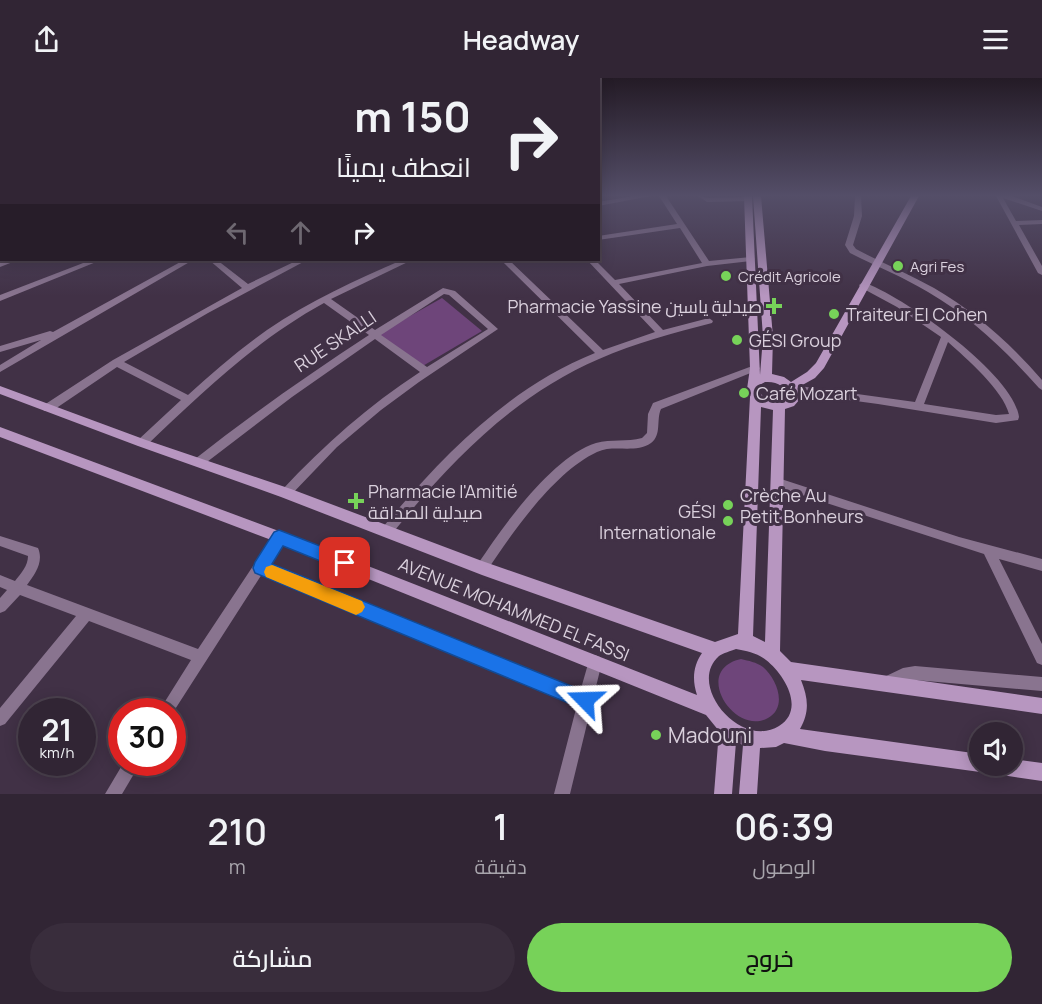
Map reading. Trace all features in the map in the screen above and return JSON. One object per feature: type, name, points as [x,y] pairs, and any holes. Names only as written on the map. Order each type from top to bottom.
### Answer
[{"type":"main road","points":[[745,641],[756,389],[751,229]]},
{"type":"main road","points":[[755,229],[768,337],[766,377],[756,389]]},
{"type":"main road","points":[[792,388],[816,371],[895,229]]},
{"type":"main road","points":[[766,377],[779,379],[792,388]]},
{"type":"main road","points":[[756,389],[765,403],[779,406],[786,405],[793,400],[792,388]]},
{"type":"main road","name":"AVENUE MOHAMMED EL FASSI","points":[[0,390],[286,493],[483,568],[713,649]]},
{"type":"main road","points":[[772,652],[779,406]]},
{"type":"main road","name":"AVENUE MOHAMMED EL FASSI","points":[[0,432],[279,537],[711,709]]},
{"type":"main road","points":[[745,641],[772,652],[789,670],[796,683],[799,698],[798,712],[793,725],[775,739],[752,740],[729,729],[711,709],[702,688],[701,678],[706,657],[713,649],[724,643],[745,641]]},
{"type":"main road","points":[[789,670],[1042,706]]},
{"type":"main road","points":[[723,794],[729,729]]},
{"type":"main road","points":[[784,734],[825,742],[969,762]]},
{"type":"main road","points":[[748,794],[752,740]]},
{"type":"main road","points":[[1023,769],[1042,772]]},
{"type":"street","points":[[600,238],[657,229]]},
{"type":"street","points":[[682,229],[707,264]]},
{"type":"street","points":[[854,229],[849,245],[853,250],[923,286],[968,314],[1001,340],[1042,386]]},
{"type":"street","points":[[1018,229],[1042,273]]},
{"type":"street","points":[[613,283],[707,264],[751,259]]},
{"type":"street","points":[[0,298],[94,261]]},
{"type":"street","points":[[0,369],[62,331],[187,261]]},
{"type":"street","points":[[214,261],[246,287]]},
{"type":"street","points":[[48,408],[116,362],[246,287],[301,261]]},
{"type":"street","points":[[142,443],[189,400],[272,331],[326,300],[406,261]]},
{"type":"street","points":[[506,261],[602,354]]},
{"type":"street","points":[[592,261],[661,333]]},
{"type":"street","points":[[792,388],[996,419],[1014,417],[1014,411],[992,381],[974,360],[946,335],[906,307],[863,285]]},
{"type":"street","name":"RUE SKALLI","points":[[199,462],[301,383],[373,334],[446,291],[452,293],[494,328],[426,371]]},
{"type":"street","points":[[286,493],[342,436],[426,371],[326,300]]},
{"type":"street","points":[[387,531],[436,472],[475,435],[539,387],[602,354],[661,333],[709,321]]},
{"type":"street","points":[[0,349],[62,331]]},
{"type":"street","points":[[918,406],[946,335]]},
{"type":"street","points":[[116,362],[189,400]]},
{"type":"street","points":[[483,568],[517,519],[549,484],[578,458],[602,445],[644,442],[650,438],[653,431],[652,415],[657,406],[755,368]]},
{"type":"street","points":[[778,483],[1042,565]]},
{"type":"street","points":[[175,698],[279,537]]},
{"type":"street","points":[[0,541],[34,552],[36,556],[35,562],[17,588],[0,607]]},
{"type":"street","points":[[988,550],[1042,658]]},
{"type":"street","points":[[261,568],[585,700]]},
{"type":"street","points":[[0,581],[85,615],[202,657]]},
{"type":"street","points":[[0,719],[85,615]]},
{"type":"street","points":[[562,794],[595,662]]},
{"type":"street","points":[[887,683],[903,675],[915,673],[1042,684]]},
{"type":"street","points":[[113,794],[124,776]]},
{"type":"shaded area","points":[[442,298],[482,331],[421,367],[378,334]]},
{"type":"shaded area","points":[[741,659],[763,667],[776,686],[778,707],[768,718],[755,721],[743,718],[732,711],[723,700],[719,688],[719,676],[726,665]]},
{"type":"slow traffic","points":[[272,572],[356,607]]},
{"type":"place","name":"Agri Fes","points":[[898,266]]},
{"type":"place","name":"Crédit Agricole","points":[[726,276]]},
{"type":"place","name":"Pharmacie Yassine صيدلية ياسين","points":[[774,306]]},
{"type":"place","name":"Traiteur El Cohen","points":[[834,314]]},
{"type":"place","name":"GÉSI Group","points":[[737,340]]},
{"type":"place","name":"Café Mozart","points":[[744,393]]},
{"type":"place","name":"Pharmacie l'Amitié صيدلية الصداقة","points":[[356,501]]},
{"type":"place","name":"Crèche Au Petit Bonheurs","points":[[728,505]]},
{"type":"place","name":"GÉSI Internationale","points":[[728,521]]},
{"type":"place","name":"Madouni","points":[[656,735]]},
{"type":"route","points":[[345,563],[279,537],[261,568],[585,700]]}]
